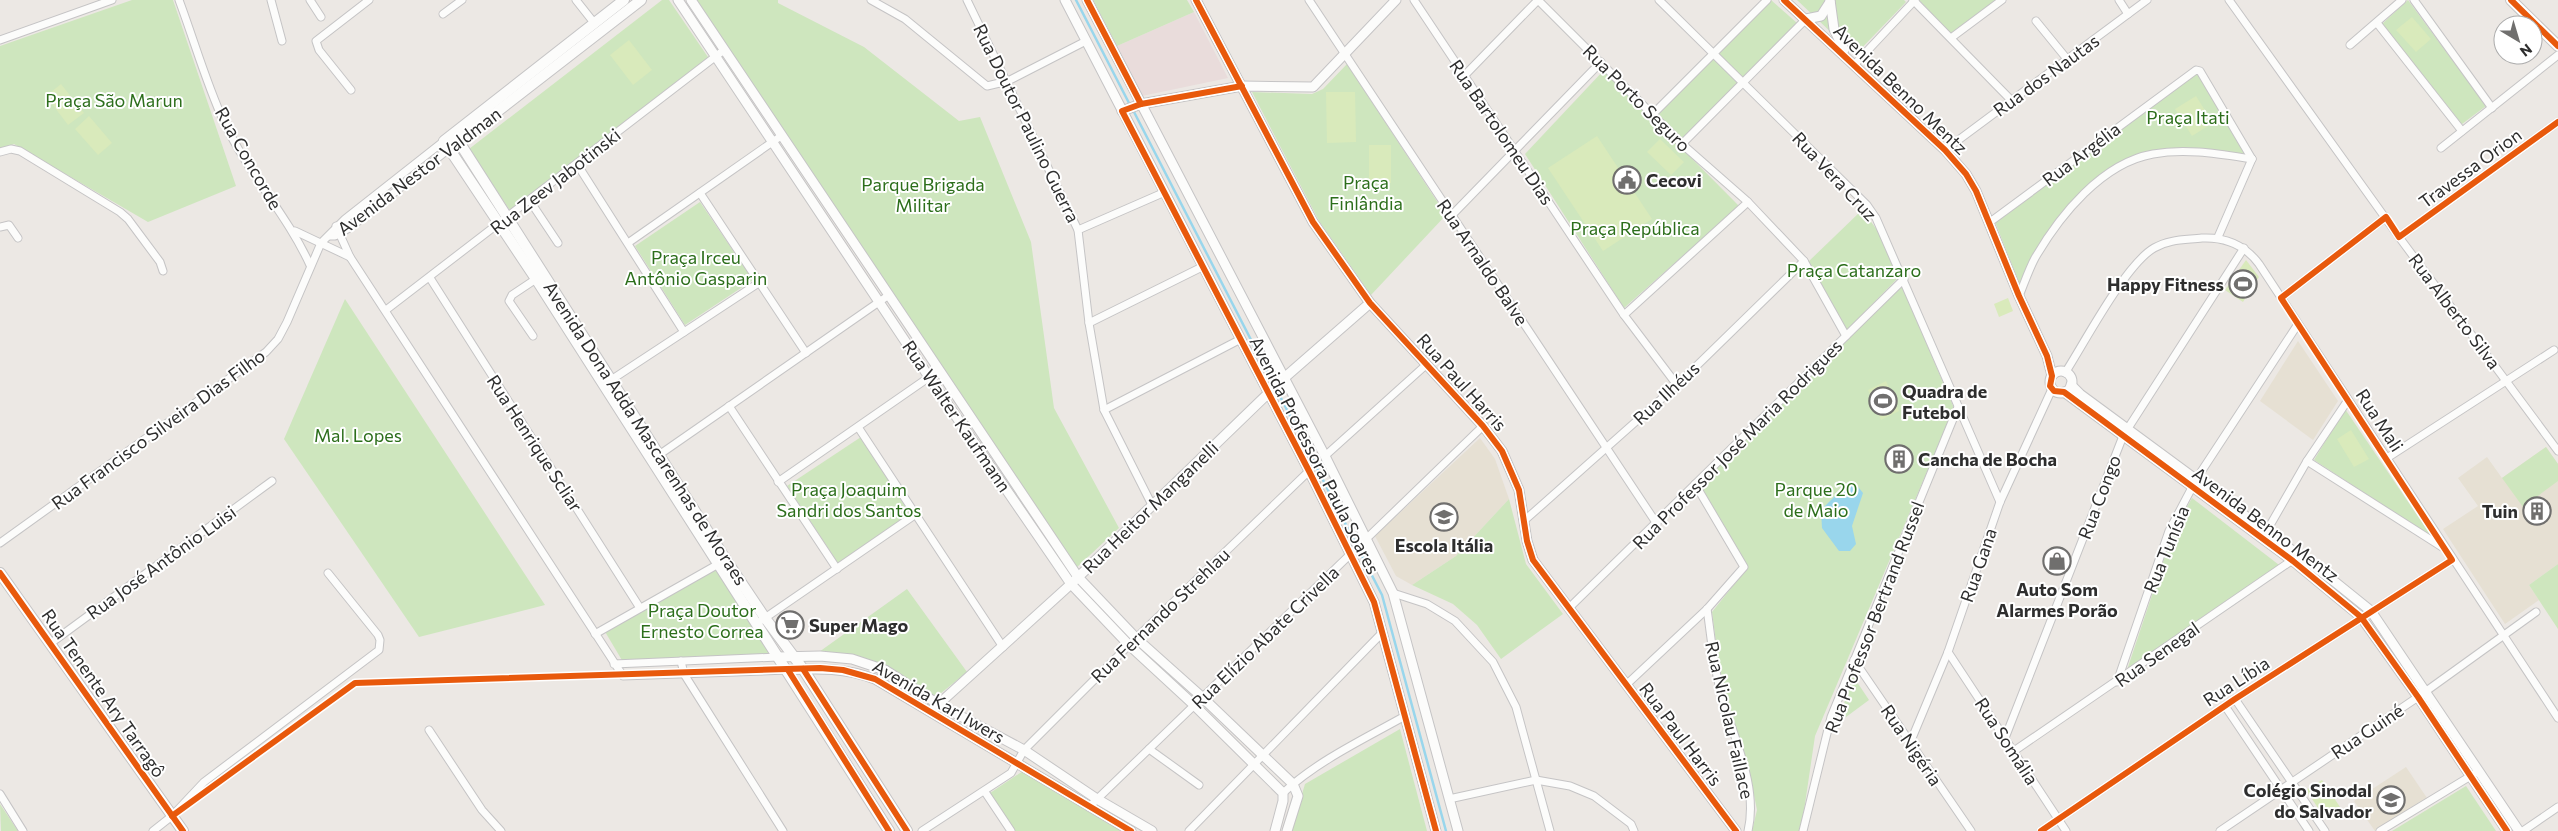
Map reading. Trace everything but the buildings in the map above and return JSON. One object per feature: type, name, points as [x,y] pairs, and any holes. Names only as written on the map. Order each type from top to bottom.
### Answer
[{"type":"main road","name":"Avenida Nestor Valdman","points":[[447,145],[624,0]]},
{"type":"main road","name":"Avenida Nestor Valdman","points":[[456,137],[640,0]]},
{"type":"main road","points":[[2511,0],[2558,46]]},
{"type":"main road","name":"Avenida Dona Adda Mascarenhas de Moraes","points":[[456,137],[536,279],[608,383]]},
{"type":"main road","name":"Avenida Dona Adda Mascarenhas de Moraes","points":[[447,145],[504,221],[722,562],[756,624],[788,670],[889,831]]},
{"type":"main road","name":"Avenida Dona Adda Mascarenhas de Moraes","points":[[722,562],[803,669],[907,831]]},
{"type":"main road","name":"Rua Tenente Ary Tarragô","points":[[0,573],[183,831]]},
{"type":"street","points":[[0,40],[112,0]]},
{"type":"street","name":"Rua Concorde","points":[[179,0],[224,121],[261,186],[292,229],[310,266]]},
{"type":"street","points":[[272,0],[282,41]]},
{"type":"street","points":[[310,0],[321,17]]},
{"type":"street","points":[[351,90],[319,50],[316,40],[369,0]]},
{"type":"street","points":[[443,14],[462,0]]},
{"type":"street","points":[[576,0],[594,24]]},
{"type":"street","name":"Rua Walter Kaufmann","points":[[678,0],[714,57],[880,301],[929,377],[1074,580],[1129,645],[1194,705],[1283,793]]},
{"type":"street","name":"Rua Walter Kaufmann","points":[[691,0],[888,295],[1074,580],[1202,697],[1293,784]]},
{"type":"street","points":[[871,0],[905,19],[987,86],[1008,81],[1086,41]]},
{"type":"street","name":"Rua Doutor Paulino Guerra","points":[[967,0],[1008,81],[1078,230],[1089,323],[1104,410],[1152,505]]},
{"type":"street","name":"Avenida Professora Paula Soares","points":[[1065,0],[1086,41],[1131,107],[1276,387],[1309,471],[1358,546],[1393,593],[1458,831]]},
{"type":"street","name":"Avenida Professora Paula Soares","points":[[1088,0],[1164,192],[1239,340],[1276,387],[1325,456],[1358,546],[1436,831]]},
{"type":"street","name":"Rua Paul Harris","points":[[1196,0],[1313,222],[1370,303],[1483,426],[1502,451],[1519,490],[1527,541],[1533,560],[1736,831]]},
{"type":"street","name":"Rua Arnaldo Balve","points":[[1309,0],[1657,524]]},
{"type":"street","points":[[1131,107],[1242,86],[1309,88],[1317,84],[1396,0]]},
{"type":"street","name":"Rua Bartolomeu Dias","points":[[1414,0],[1624,315],[1677,385]]},
{"type":"street","points":[[1464,76],[1538,0]]},
{"type":"street","name":"Rua Porto Seguro","points":[[1538,0],[1682,144],[1748,202],[1804,261],[1846,336]]},
{"type":"street","name":"Rua Vera Cruz","points":[[1659,0],[1867,205],[1883,229],[2000,502]]},
{"type":"street","points":[[1653,114],[1767,0]]},
{"type":"street","name":"Avenida Benno Mentz","points":[[1784,0],[1855,64],[1945,150],[1966,174],[1990,222],[2019,296],[2047,356],[2052,376]]},
{"type":"street","points":[[1830,1],[1837,38],[1855,64],[1914,0],[2011,100]]},
{"type":"street","points":[[1951,38],[2002,0]]},
{"type":"street","points":[[2119,0],[2128,14]]},
{"type":"street","name":"Rua dos Nautas","points":[[1945,150],[2147,0]]},
{"type":"street","name":"Rua Alberto Silva","points":[[2229,0],[2400,237],[2558,451]]},
{"type":"street","points":[[2350,45],[2402,0]]},
{"type":"street","points":[[2414,0],[2492,108]]},
{"type":"street","points":[[1682,144],[1806,19],[1821,16],[1830,1]]},
{"type":"street","points":[[2036,21],[2067,59]]},
{"type":"street","points":[[2377,23],[2462,131]]},
{"type":"street","name":"Rua Zeev Jabotinski","points":[[386,310],[724,50]]},
{"type":"street","points":[[2441,148],[2558,55]]},
{"type":"street","points":[[1452,215],[1514,149],[1601,62]]},
{"type":"street","name":"Rua Argélia","points":[[1990,222],[2198,69],[2252,159]]},
{"type":"street","name":"Travessa Orion","points":[[2400,237],[2558,122]]},
{"type":"street","points":[[628,243],[781,136]]},
{"type":"street","name":"Avenida Nestor Valdman","points":[[330,236],[336,226],[447,145]]},
{"type":"street","name":"Avenida Nestor Valdman","points":[[330,236],[340,234],[447,145]]},
{"type":"street","points":[[0,152],[11,149],[20,151],[116,209],[128,219],[160,262],[163,271]]},
{"type":"street","points":[[2019,296],[2034,259],[2048,237],[2078,202],[2107,174],[2129,161],[2152,154],[2178,151],[2202,152],[2252,159],[2218,237]]},
{"type":"street","points":[[577,164],[684,332]]},
{"type":"street","points":[[1078,230],[1164,192]]},
{"type":"street","points":[[700,193],[806,353]]},
{"type":"street","points":[[530,200],[558,242]]},
{"type":"street","points":[[1624,315],[1748,202]]},
{"type":"street","points":[[2281,298],[2386,217]]},
{"type":"street","points":[[0,226],[9,225],[18,238]]},
{"type":"street","points":[[336,226],[350,257],[614,664]]},
{"type":"street","name":"Rua Concorde","points":[[292,229],[350,257]]},
{"type":"street","points":[[321,243],[330,236]]},
{"type":"street","name":"Rua Mali","points":[[2064,372],[2134,265],[2154,248],[2174,240],[2218,237],[2244,248],[2255,260],[2281,298],[2444,548],[2558,718]]},
{"type":"street","name":"Rua Francisco Silveira Dias Filho","points":[[0,543],[266,352],[285,326],[321,243]]},
{"type":"street","name":"Rua Congo","points":[[2005,738],[2125,432],[2244,248]]},
{"type":"street","name":"Rua Ilhéus","points":[[1525,520],[1677,385],[1804,261]]},
{"type":"street","points":[[1089,323],[1202,267]]},
{"type":"street","name":"Rua Henrique Scliar","points":[[430,278],[640,608]]},
{"type":"street","points":[[532,336],[510,302],[512,295],[536,279]]},
{"type":"street","name":"Rua Professor José Maria Rodrigues","points":[[1569,608],[1657,524],[1695,484],[1904,279]]},
{"type":"street","points":[[608,383],[760,282]]},
{"type":"street","points":[[655,457],[888,295]]},
{"type":"street","name":"Rua Heitor Manganelli","points":[[935,708],[1074,580],[1276,387],[1370,303]]},
{"type":"street","name":"Rua Tunísia","points":[[2117,682],[2169,531],[2197,478],[2298,324]]},
{"type":"street","points":[[1104,410],[1239,340]]},
{"type":"street","points":[[2387,458],[2554,350]]},
{"type":"street","name":"Avenida Benno Mentz","points":[[2047,356],[2064,372]]},
{"type":"street","points":[[1325,456],[1427,364]]},
{"type":"street","points":[[778,482],[938,371]]},
{"type":"street","points":[[2064,372],[2070,378],[2071,385],[2064,392],[2058,393],[2052,389],[2050,382],[2052,376],[2064,372]]},
{"type":"street","name":"Avenida Benno Mentz","points":[[2071,385],[2192,487],[2264,535],[2371,611],[2474,774],[2495,805],[2518,831]]},
{"type":"street","name":"Rua Gana","points":[[1910,743],[1948,652],[2000,502],[2052,389]]},
{"type":"street","name":"Avenida Benno Mentz","points":[[2064,392],[2197,478],[2264,535]]},
{"type":"street","points":[[2264,535],[2308,461],[2348,400]]},
{"type":"street","points":[[729,406],[837,569]]},
{"type":"street","name":"Rua Professor Bertrand Russel","points":[[1803,831],[1831,717],[1958,407]]},
{"type":"street","name":"Rua Elízio Abate Crivella","points":[[1089,807],[1483,426]]},
{"type":"street","points":[[858,427],[1003,646]]},
{"type":"street","points":[[2308,461],[2444,548]]},
{"type":"street","name":"Rua Fernando Strehlau","points":[[922,831],[985,792],[1010,773],[1024,750],[1136,638],[1309,471]]},
{"type":"street","name":"Rua José Antônio Luisi","points":[[51,644],[272,481]]},
{"type":"street","points":[[1626,685],[1707,609],[1744,567],[1695,484]]},
{"type":"street","points":[[756,624],[916,514]]},
{"type":"street","name":"Avenida Benno Mentz","points":[[2295,558],[2361,617],[2422,694]]},
{"type":"street","name":"Rua Senegal","points":[[2014,751],[2295,558]]},
{"type":"street","name":"Rua Líbia","points":[[2041,831],[2224,706],[2452,560]]},
{"type":"street","points":[[595,634],[722,562]]},
{"type":"street","points":[[153,831],[172,816],[204,782],[379,650],[380,640],[378,635],[328,573]]},
{"type":"street","points":[[1393,593],[1427,604],[1455,622],[1493,662],[1516,707],[1550,831]]},
{"type":"street","name":"Rua Nicolau Faillace","points":[[1707,609],[1719,688],[1747,776],[1750,813],[1748,831]]},
{"type":"street","name":"Rua Guiné","points":[[2220,831],[2422,694],[2536,612]]},
{"type":"street","points":[[1189,831],[1382,633]]},
{"type":"street","name":"Rua Somália","points":[[1948,652],[2066,831]]},
{"type":"street","name":"Avenida Karl Iwers","points":[[614,664],[793,656],[852,659],[868,663],[885,670],[935,708],[1017,764],[1131,831]]},
{"type":"street","name":"Rua Nigéria","points":[[1854,660],[1970,831]]},
{"type":"street","points":[[681,661],[684,674],[783,831]]},
{"type":"street","name":"Avenida Karl Iwers","points":[[614,664],[623,676],[830,668],[858,672],[1024,750],[1097,799],[1152,831]]},
{"type":"street","points":[[2235,699],[2325,831]]},
{"type":"street","points":[[2224,706],[2309,831]]},
{"type":"street","points":[[1275,831],[1283,801],[1283,793],[1293,784],[1349,748],[1405,716]]},
{"type":"street","points":[[429,730],[482,810],[501,831]]},
{"type":"street","points":[[1149,749],[1199,784]]},
{"type":"street","points":[[2380,831],[2474,774]]},
{"type":"street","points":[[1449,799],[1536,780],[1570,786],[1594,796],[1630,824],[1634,831]]},
{"type":"street","points":[[1286,831],[1298,796],[1293,784]]},
{"type":"street","points":[[985,792],[1011,831]]},
{"type":"street","points":[[0,794],[23,831]]},
{"type":"street","name":"Avenida Benno Mentz","points":[[2495,805],[2507,831]]},
{"type":"street","points":[[2523,831],[2558,807]]},
{"type":"shaded area","points":[[1194,12],[1228,78],[1142,96],[1117,46]]},
{"type":"shaded area","points":[[2298,341],[2338,401],[2313,440],[2260,401]]},
{"type":"shaded area","name":"Escola Itália","points":[[1480,438],[1495,459],[1509,499],[1456,556],[1412,585],[1396,576],[1375,536]]},
{"type":"shaded area","points":[[2546,447],[2558,464],[2558,564],[2529,585],[2539,600],[2505,624],[2443,529],[2478,506],[2458,478],[2487,457],[2502,478]]},
{"type":"shaded area","name":"Colégio Sinodal do Salvador","points":[[2406,767],[2427,798],[2375,831],[2354,801]]},
{"type":"green space","name":"Praça São Marun","points":[[132,0],[173,0],[236,186],[148,222],[14,144],[0,149],[0,46]]},
{"type":"green space","points":[[662,0],[669,0],[710,60],[511,212],[469,149]]},
{"type":"green space","name":"Parque Brigada Militar","points":[[693,0],[778,0],[778,3],[864,47],[959,121],[980,117],[1031,242],[1054,408],[1119,528],[1075,569]]},
{"type":"green space","points":[[1093,0],[1187,0],[1194,12],[1117,46]]},
{"type":"green space","points":[[1771,0],[1797,23],[1682,139],[1657,115]]},
{"type":"green space","points":[[1797,0],[1904,0],[1906,2],[1855,55]]},
{"type":"green space","points":[[1919,0],[1998,0],[1952,35]]},
{"type":"green space","points":[[2408,0],[2486,106],[2462,124],[2382,24]]},
{"type":"green space","points":[[2412,17],[2431,39],[2416,52],[2396,30]]},
{"type":"green space","points":[[629,40],[652,70],[633,85],[610,55]]},
{"type":"green space","name":"Praça Finlândia","points":[[1347,64],[1446,215],[1371,295],[1319,221],[1252,92],[1312,94],[1323,89]]},
{"type":"green space","name":"Cecovi","points":[[1604,70],[1739,206],[1624,308],[1525,154]]},
{"type":"green space","name":"Praça Itati","points":[[2197,70],[2249,157],[2203,148],[2177,149],[2128,159],[2076,201],[2020,285],[1995,222]]},
{"type":"green space","points":[[61,84],[84,113],[68,125],[46,96]]},
{"type":"green space","points":[[1326,92],[1355,92],[1356,142],[1327,143]]},
{"type":"green space","points":[[2196,96],[2213,123],[2192,136],[2175,109]]},
{"type":"green space","points":[[89,116],[112,143],[98,155],[75,129]]},
{"type":"green space","name":"Praça República","points":[[1597,136],[1652,219],[1603,251],[1548,168]]},
{"type":"green space","points":[[1660,139],[1684,162],[1671,175],[1647,152]]},
{"type":"green space","points":[[1369,145],[1391,145],[1391,183],[1369,183]]},
{"type":"green space","name":"Praça Irceu Antônio Gasparin","points":[[700,202],[753,280],[685,325],[635,246]]},
{"type":"green space","name":"Praça Catanzaro","points":[[1861,211],[1880,234],[1892,260],[1897,279],[1847,330],[1807,263]]},
{"type":"green space","name":"Happy Fitness","points":[[2246,260],[2259,277],[2243,302],[2225,290]]},
{"type":"green space","name":"Parque 20 de Maio","points":[[1901,284],[1954,408],[1815,736],[1801,831],[1752,831],[1757,810],[1749,770],[1721,681],[1712,612],[1748,567],[1699,485]]},
{"type":"green space","points":[[2008,298],[2013,311],[1999,317],[1994,304]]},
{"type":"green space","name":"Mal. Lopes","points":[[345,299],[545,605],[419,637],[284,439]]},
{"type":"green space","name":"Quadra de Futebol","points":[[1886,381],[1899,411],[1881,420],[1868,390]]},
{"type":"green space","points":[[2345,409],[2432,537],[2314,460]]},
{"type":"green space","points":[[2351,430],[2369,459],[2354,467],[2337,439]]},
{"type":"green space","name":"Praça Joaquim Sandri dos Santos","points":[[861,437],[912,513],[838,563],[787,486]]},
{"type":"green space","points":[[2546,447],[2558,464],[2558,481],[2523,507],[2502,478]]},
{"type":"green space","points":[[2192,498],[2283,568],[2127,670],[2173,532]]},
{"type":"green space","points":[[1509,499],[1526,564],[1563,614],[1501,659],[1477,625],[1453,604],[1412,585],[1456,556]]},
{"type":"green space","points":[[2558,564],[2558,629],[2529,585]]},
{"type":"green space","name":"Praça Doutor Ernesto Correa","points":[[716,569],[770,654],[623,662],[604,630]]},
{"type":"green space","points":[[907,589],[967,672],[935,698],[886,666],[819,652]]},
{"type":"green space","points":[[1853,676],[1869,700],[1846,717],[1840,716]]},
{"type":"green space","points":[[1400,729],[1427,831],[1291,831],[1305,784]]},
{"type":"green space","points":[[1023,771],[1124,831],[1015,831],[990,793]]},
{"type":"green space","points":[[2322,780],[2340,807],[2324,817],[2306,790]]},
{"type":"green space","points":[[2466,786],[2496,831],[2392,831]]},
{"type":"green space","points":[[0,804],[18,831],[1,831]]},
{"type":"water","points":[[1855,483],[1863,493],[1852,526],[1856,544],[1850,551],[1839,551],[1822,528],[1821,510],[1844,487]]},
{"type":"waterway","points":[[1076,0],[1130,105]]},
{"type":"waterway","points":[[1133,110],[1382,595],[1446,831]]},
{"type":"cycle path","points":[[1087,0],[1141,104]]},
{"type":"cycle path","points":[[1196,0],[1313,222],[1370,303],[1483,426],[1502,451],[1519,490],[1527,541],[1533,560],[1736,831]]},
{"type":"cycle path","points":[[1784,0],[1945,150],[1966,174],[1976,191],[2019,296],[2047,356],[2052,376],[2050,386],[2054,391],[2064,392],[2293,561],[2361,617],[2418,697],[2507,831]]},
{"type":"cycle path","points":[[2511,0],[2558,46]]},
{"type":"cycle path","points":[[1242,86],[1141,104],[1122,111],[1309,471],[1374,602],[1436,831]]},
{"type":"cycle path","points":[[2041,831],[2235,699],[2452,560],[2281,298],[2386,217],[2399,237],[2558,122]]},
{"type":"cycle path","points":[[0,573],[183,831]]},
{"type":"cycle path","points":[[172,816],[355,683],[820,668],[843,670],[875,679],[1131,831]]},
{"type":"cycle path","points":[[803,669],[907,831]]},
{"type":"cycle path","points":[[788,670],[889,831]]},
{"type":"place","name":"Cecovi","points":[[1627,180]]},
{"type":"place","name":"Happy Fitness","points":[[2243,284]]},
{"type":"place","name":"Quadra de Futebol","points":[[1883,401]]},
{"type":"place","name":"Cancha de Bocha","points":[[1899,459]]},
{"type":"place","name":"Tuin","points":[[2537,511]]},
{"type":"place","name":"Escola Itália","points":[[1444,517]]},
{"type":"place","name":"Auto Som Alarmes Porão","points":[[2057,561]]},
{"type":"place","name":"Super Mago","points":[[790,625]]},
{"type":"place","name":"Colégio Sinodal do Salvador","points":[[2391,800]]}]
